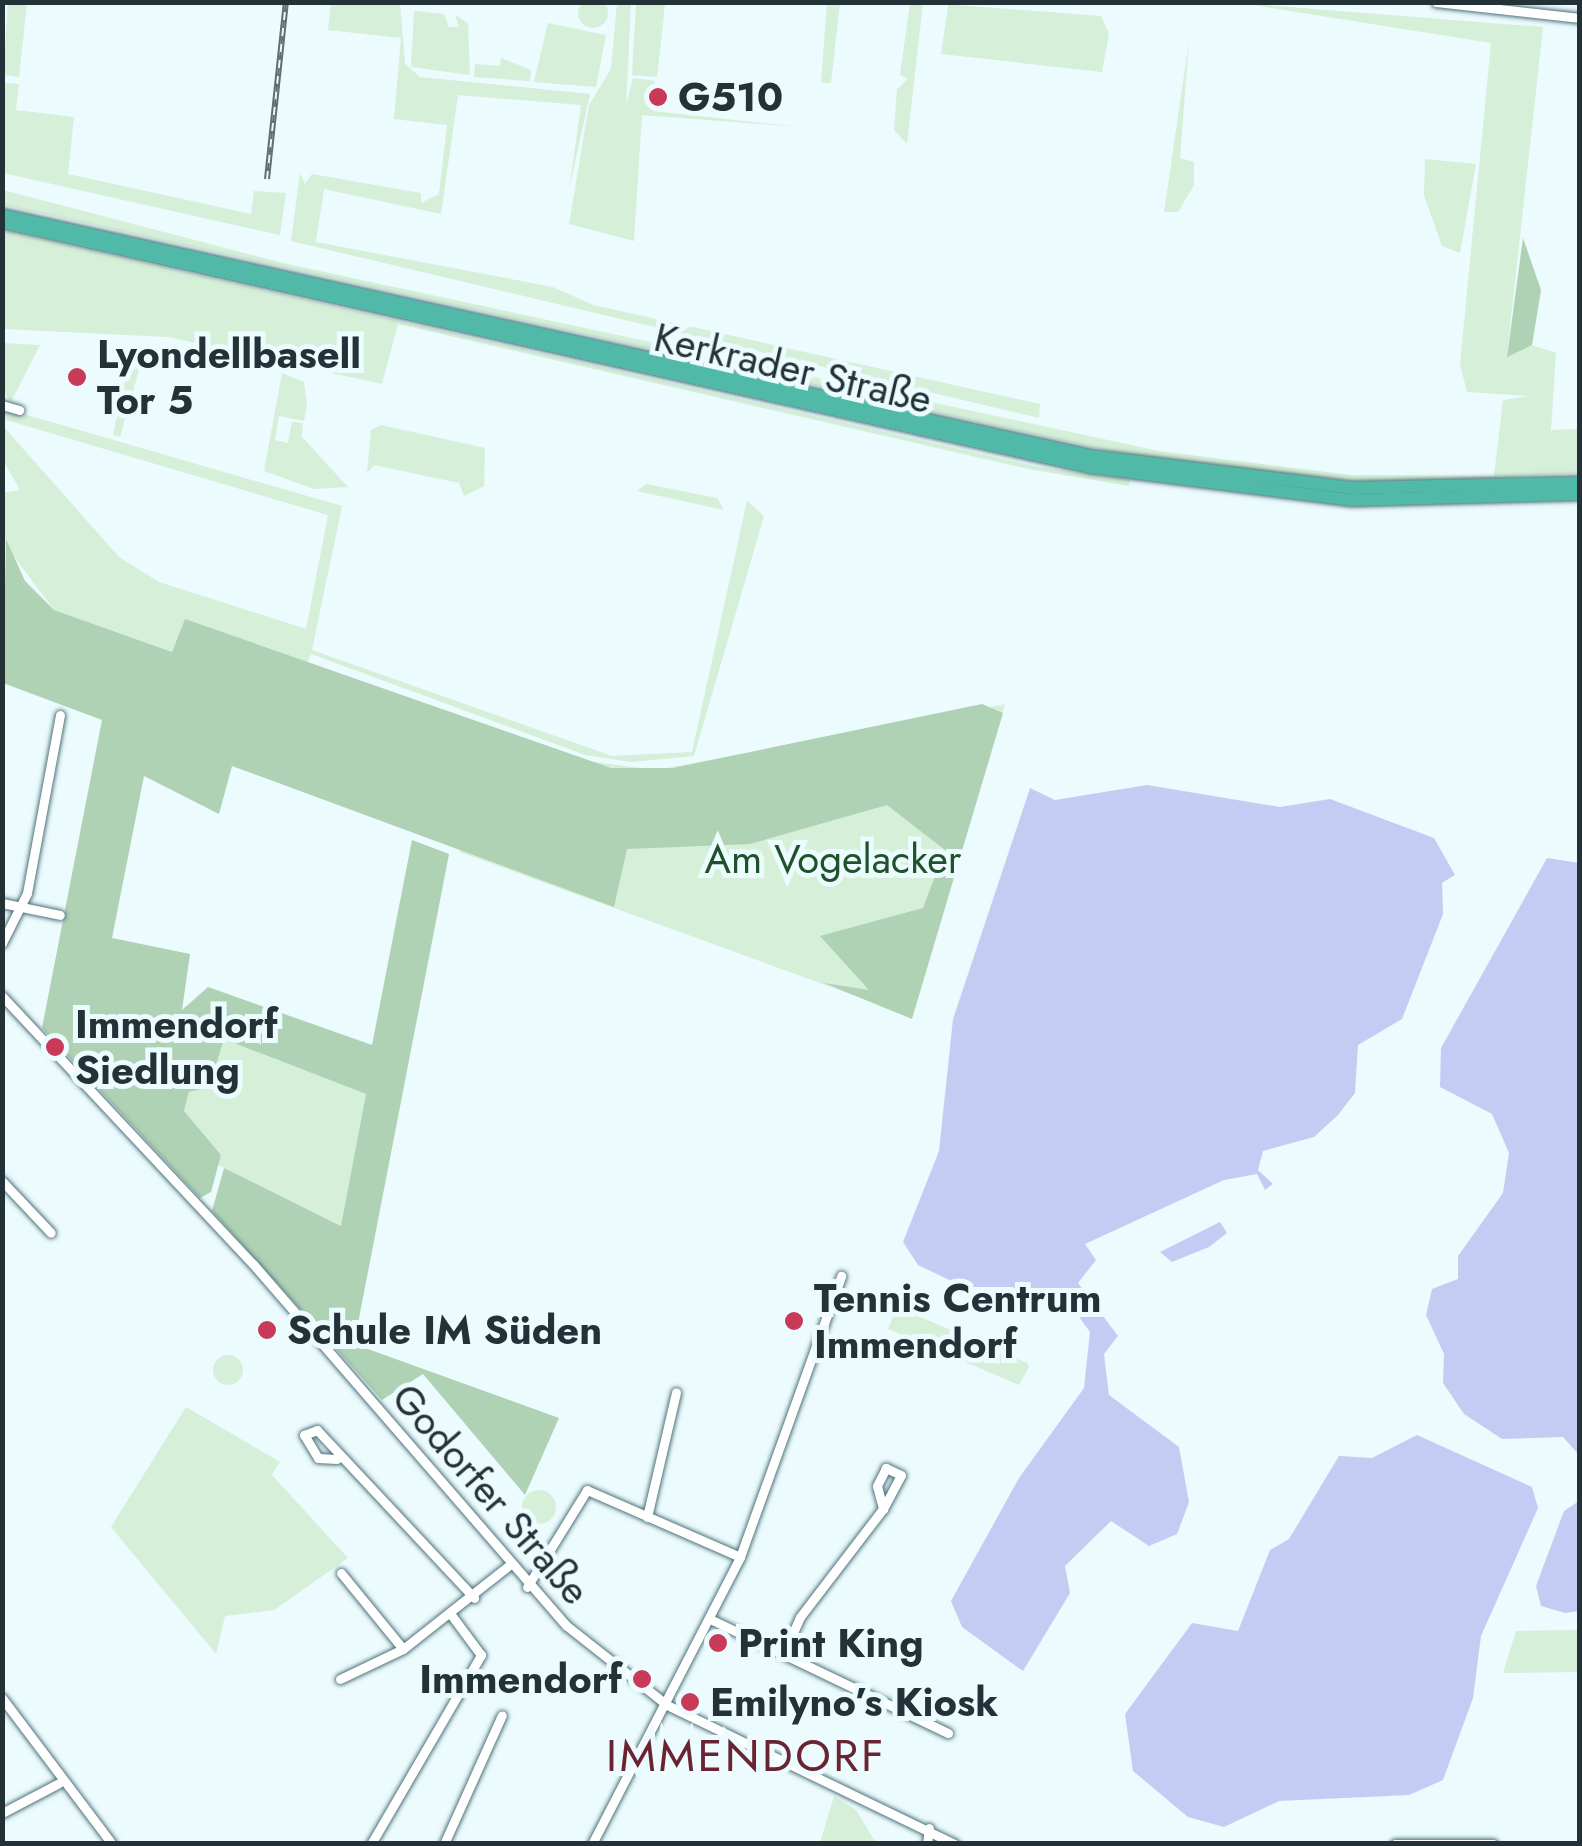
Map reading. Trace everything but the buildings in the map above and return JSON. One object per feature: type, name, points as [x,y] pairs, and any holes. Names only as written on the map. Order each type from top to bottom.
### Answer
[{"type":"highway","name":"Kerkrader Straße","points":[[5,219],[108,236],[1090,456],[1352,488],[1580,483]]},
{"type":"highway","name":"Kerkrader Straße","points":[[5,219],[1090,467],[1352,500],[1580,494]]},
{"type":"street","points":[[1436,2],[1580,18]]},
{"type":"street","points":[[2,405],[20,410]]},
{"type":"street","points":[[2,944],[23,907],[60,715]]},
{"type":"street","points":[[2,902],[60,915]]},
{"type":"street","name":"Godorfer Straße","points":[[2,996],[253,1264],[527,1586],[667,1705],[929,1828],[955,1844]]},
{"type":"street","points":[[2,1181],[51,1232]]},
{"type":"street","points":[[592,1844],[740,1557],[841,1276]]},
{"type":"street","points":[[647,1516],[676,1392]]},
{"type":"street","points":[[338,1459],[474,1598]]},
{"type":"street","points":[[527,1586],[587,1490],[740,1557]]},
{"type":"street","points":[[784,1654],[800,1618],[883,1509]]},
{"type":"street","points":[[340,1678],[403,1649],[452,1616],[508,1566]]},
{"type":"street","points":[[341,1573],[403,1649]]},
{"type":"street","points":[[371,1844],[481,1656],[452,1616]]},
{"type":"street","points":[[710,1619],[948,1733]]},
{"type":"street","points":[[2,1698],[59,1783],[112,1844]]},
{"type":"street","points":[[444,1844],[502,1715]]},
{"type":"street","points":[[2,1813],[59,1783]]},
{"type":"street","points":[[927,1844],[929,1828]]},
{"type":"street","points":[[1395,1844],[1494,1844]]},
{"type":"green space","points":[[593,-2],[604,2],[608,13],[604,24],[593,28],[582,24],[578,13],[582,2]]},
{"type":"green space","points":[[8,3],[27,3],[19,77],[3,75]]},
{"type":"green space","points":[[331,3],[400,3],[405,64],[420,77],[590,94],[569,190],[581,105],[458,95],[441,214],[324,189],[316,242],[553,287],[593,305],[1040,404],[1039,418],[291,241],[300,173],[305,184],[312,174],[421,193],[421,203],[439,194],[447,125],[394,119],[401,38],[328,30]]},
{"type":"green space","points":[[617,3],[631,3],[626,105],[633,78],[655,81],[653,111],[799,127],[642,115],[634,241],[569,224],[589,105],[611,69]]},
{"type":"green space","points":[[636,3],[665,3],[663,23],[656,21],[663,24],[657,77],[632,75]]},
{"type":"green space","points":[[827,3],[840,3],[831,83],[821,83]]},
{"type":"green space","points":[[910,3],[923,3],[907,144],[894,130],[897,89],[908,79],[900,75]]},
{"type":"green space","points":[[930,3],[1101,16],[1109,34],[1102,72],[941,54],[948,5]]},
{"type":"green space","points":[[1240,3],[1543,27],[1507,355],[1532,345],[1556,353],[1551,430],[1579,429],[1579,473],[1384,484],[1150,460],[3,205],[3,190],[287,264],[1159,451],[1351,475],[1494,476],[1503,400],[1529,396],[1467,392],[1460,364],[1491,43]]},
{"type":"green space","points":[[414,11],[444,14],[449,27],[459,27],[455,15],[468,23],[470,75],[411,67]]},
{"type":"green space","points":[[548,23],[606,35],[596,87],[534,82]]},
{"type":"green space","points":[[1189,41],[1180,158],[1194,162],[1194,185],[1178,212],[1164,212]]},
{"type":"green space","points":[[501,58],[531,70],[530,81],[474,77],[475,64],[500,66]]},
{"type":"green space","points":[[3,83],[19,84],[16,110],[74,117],[68,174],[251,214],[254,191],[286,193],[280,235],[3,173]]},
{"type":"green space","points":[[1425,159],[1476,164],[1460,253],[1442,246],[1424,195]]},
{"type":"green space","points":[[2,230],[1033,466],[1130,480],[1129,486],[1028,469],[398,324],[382,384],[168,337],[3,329]]},
{"type":"green space","points":[[1523,238],[1541,290],[1532,345],[1507,357]]},
{"type":"green space","points":[[2,343],[40,345],[11,402],[3,390]]},
{"type":"green space","points":[[131,349],[145,349],[120,437],[113,435]]},
{"type":"green space","points":[[282,373],[304,382],[307,405],[304,421],[279,416],[275,440],[288,443],[292,422],[303,423],[302,437],[348,487],[314,489],[264,471]]},
{"type":"green space","points":[[3,408],[342,506],[312,650],[612,756],[692,752],[747,501],[764,516],[694,756],[631,762],[585,755],[311,654],[307,665],[186,620],[172,652],[54,610],[3,542],[3,493],[20,490],[3,460],[2,425],[119,557],[159,582],[306,629],[328,515],[3,419]]},
{"type":"green space","points":[[381,425],[485,448],[484,486],[464,496],[459,483],[374,465],[367,473],[371,430]]},
{"type":"green space","points":[[646,484],[717,498],[724,510],[637,491]]},
{"type":"green space","points":[[6,539],[25,581],[54,610],[172,652],[185,619],[611,768],[673,768],[982,704],[1003,713],[912,1019],[824,983],[869,990],[820,936],[923,908],[945,850],[887,805],[750,844],[627,849],[614,907],[232,766],[219,814],[144,776],[112,938],[190,954],[182,1010],[208,987],[372,1045],[412,840],[449,854],[354,1344],[559,1418],[525,1495],[423,1374],[382,1400],[212,1211],[224,1168],[341,1226],[366,1094],[224,1039],[209,1087],[189,1092],[184,1111],[221,1155],[211,1192],[200,1198],[42,1028],[102,720],[3,683]]},
{"type":"green space","name":"Am Vogelacker","points":[[1005,704],[908,1015],[460,852],[483,725],[571,759],[656,770]]},
{"type":"green space","points":[[224,1038],[366,1094],[342,1226],[218,1165],[221,1155],[184,1112],[189,1092],[209,1087]]},
{"type":"green space","points":[[897,1307],[1029,1367],[1019,1385],[888,1329]]},
{"type":"green space","points":[[228,1355],[242,1364],[243,1370],[234,1384],[228,1385],[214,1376],[213,1370],[222,1356]]},
{"type":"green space","points":[[186,1407],[280,1462],[272,1475],[348,1558],[274,1610],[225,1616],[216,1654],[111,1527]]},
{"type":"green space","points":[[539,1490],[551,1495],[556,1507],[551,1519],[539,1524],[527,1519],[522,1507],[527,1495]]},
{"type":"green space","points":[[1579,1630],[1579,1672],[1503,1673],[1516,1631]]},
{"type":"green space","points":[[834,1796],[856,1810],[876,1843],[820,1843]]},
{"type":"water","points":[[1147,785],[1280,807],[1330,799],[1434,838],[1455,875],[1442,883],[1443,914],[1402,1019],[1358,1045],[1355,1093],[1338,1115],[1314,1137],[1263,1151],[1258,1170],[1273,1184],[1265,1190],[1257,1174],[1224,1180],[1085,1244],[1096,1260],[1078,1283],[1118,1336],[1104,1354],[1109,1395],[1179,1447],[1189,1502],[1177,1534],[1149,1546],[1111,1521],[1065,1566],[1070,1593],[1023,1671],[962,1627],[951,1601],[1019,1478],[1084,1388],[1090,1332],[1061,1292],[1032,1303],[1013,1287],[964,1287],[918,1265],[903,1242],[939,1151],[953,1019],[1030,788],[1055,800]]},
{"type":"water","points":[[1547,858],[1579,863],[1579,1455],[1563,1437],[1502,1439],[1464,1414],[1443,1383],[1444,1354],[1426,1315],[1432,1289],[1458,1279],[1458,1256],[1503,1193],[1509,1153],[1492,1114],[1440,1087],[1441,1048]]},
{"type":"water","points":[[1220,1222],[1227,1233],[1209,1247],[1172,1262],[1160,1252]]},
{"type":"water","points":[[1417,1435],[1532,1487],[1538,1508],[1481,1636],[1473,1698],[1443,1780],[1409,1795],[1279,1801],[1224,1827],[1188,1817],[1133,1771],[1125,1714],[1192,1623],[1238,1631],[1270,1550],[1289,1539],[1339,1456],[1372,1458]]},
{"type":"water","points":[[1579,1501],[1579,1611],[1565,1613],[1541,1606],[1536,1586],[1564,1511]]},
{"type":"railway","points":[[267,179],[286,2]]},
{"type":"place","name":"G510","points":[[658,97]]},
{"type":"place","name":"Lyondellbasell Tor 5","points":[[77,377]]},
{"type":"place","name":"Immendorf Siedlung","points":[[55,1047]]},
{"type":"place","name":"Tennis Centrum Immendorf","points":[[794,1321]]},
{"type":"place","name":"Schule IM Süden","points":[[267,1330]]},
{"type":"place","name":"Print King","points":[[718,1643]]},
{"type":"place","name":"Immendorf","points":[[642,1679]]},
{"type":"place","name":"Emilyno’s Kiosk","points":[[690,1702]]},
{"type":"district","name":"IMMENDORF","points":[[746,1756]]}]
